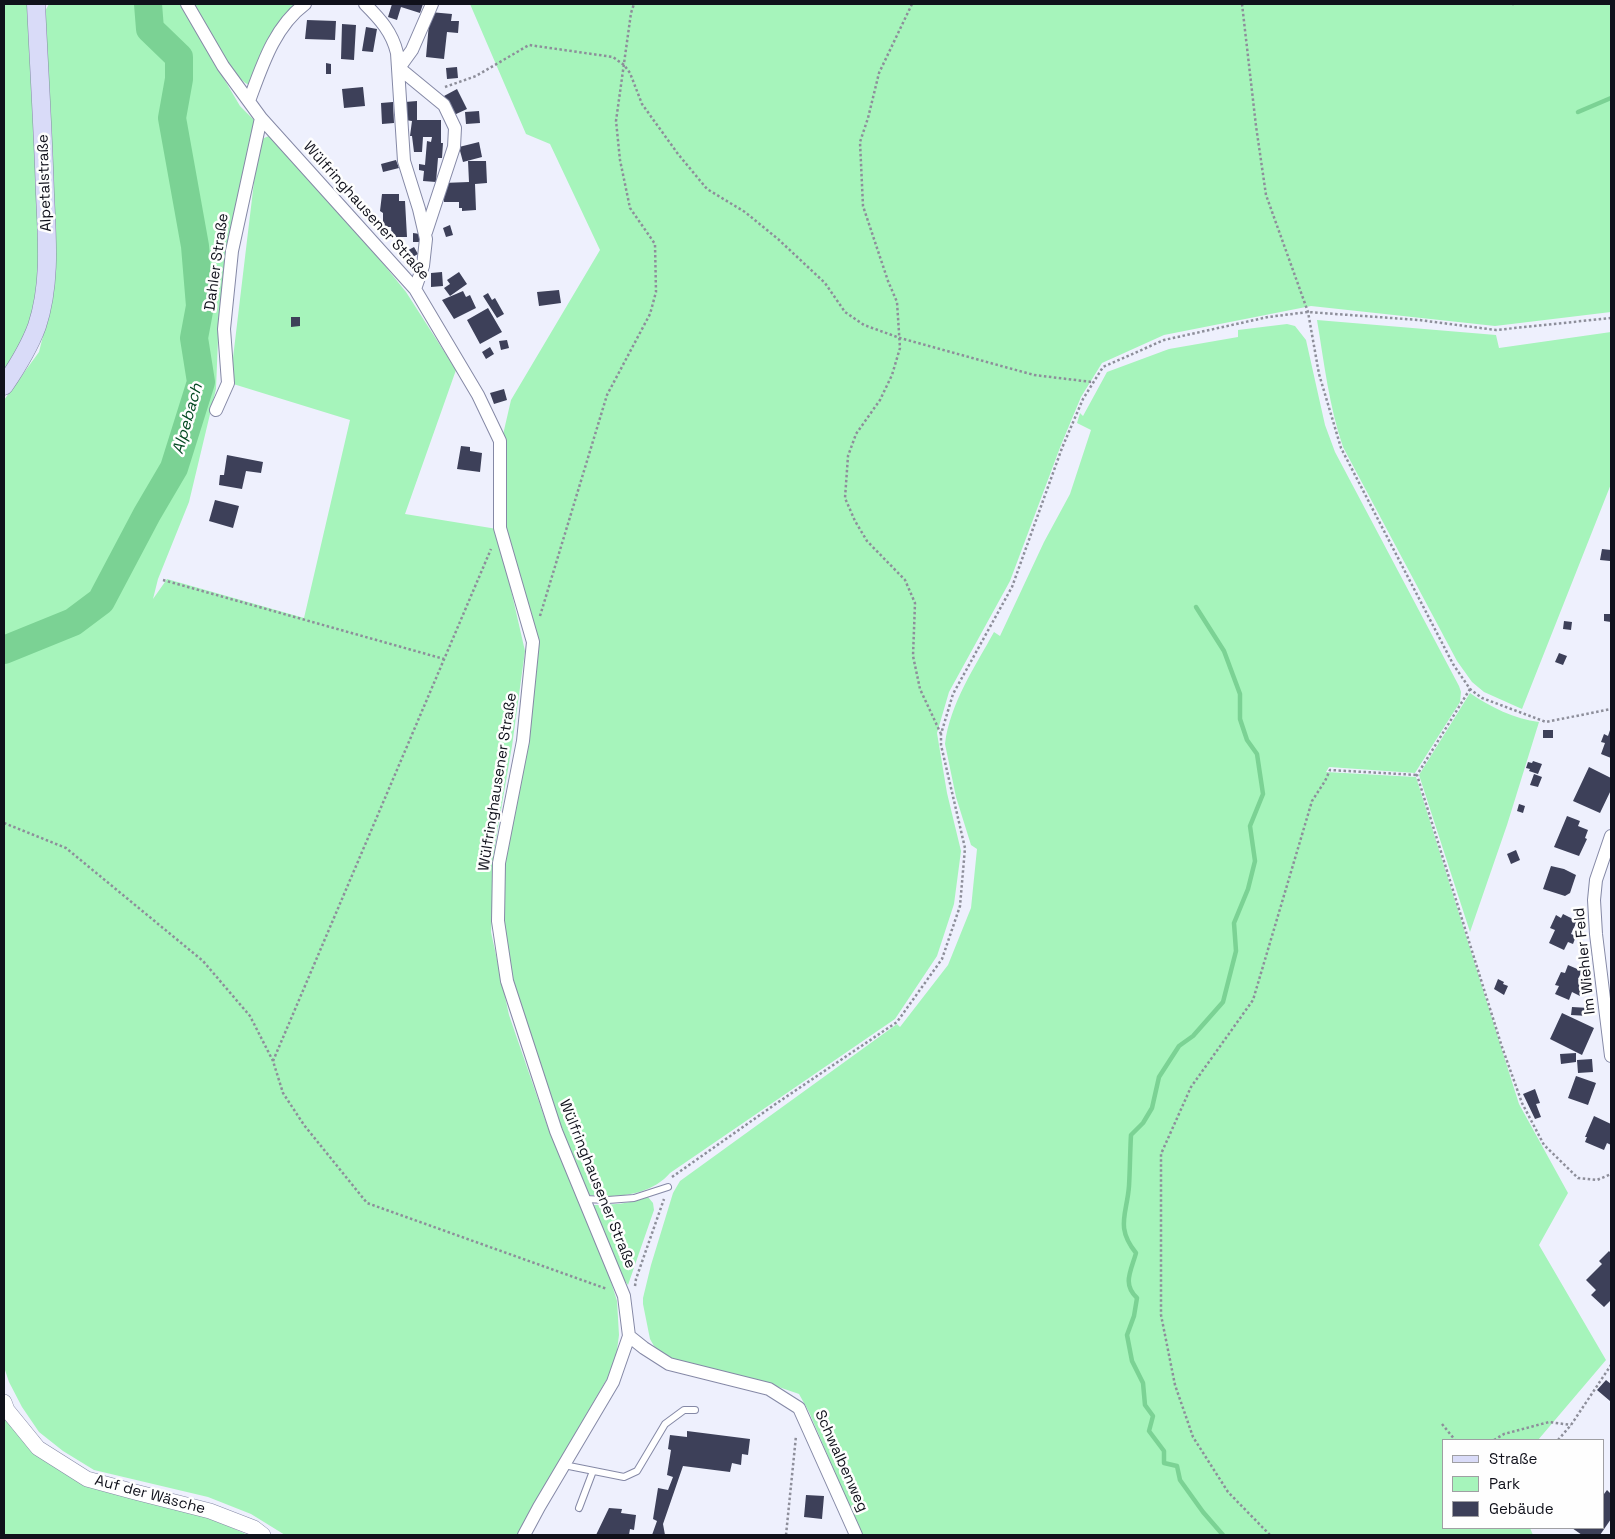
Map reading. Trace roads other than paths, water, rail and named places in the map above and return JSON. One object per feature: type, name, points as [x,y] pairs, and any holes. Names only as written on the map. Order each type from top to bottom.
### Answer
[{"type":"main road","name":"Alpetalstraße","points":[[4,386],[22,358],[37,326],[44,292],[47,256],[36,4]]},
{"type":"street","name":"Wülfringhausener Straße","points":[[187,4],[223,66],[261,118],[416,289],[478,395],[500,441],[500,528],[533,642],[523,741],[499,863],[498,921],[507,981],[556,1131],[584,1199],[630,1292],[628,1336],[614,1382],[524,1535]]},
{"type":"street","points":[[249,101],[281,28],[295,11],[305,4]]},
{"type":"street","points":[[365,4],[380,19],[393,39],[399,68],[404,161],[420,208],[425,234],[426,251],[424,266],[416,289]]},
{"type":"street","points":[[399,68],[412,50],[432,4]]},
{"type":"street","points":[[399,68],[444,105],[455,128],[454,147],[425,234]]},
{"type":"street","name":"Dahler Straße","points":[[216,410],[228,383],[224,329],[232,251],[261,118]]},
{"type":"street","name":"Im Wiehler Feld","points":[[1611,836],[1596,880],[1594,900],[1596,934],[1611,1056]]},
{"type":"street","name":"Schwalbenweg","points":[[628,1336],[669,1364],[769,1389],[799,1408],[856,1535]]},
{"type":"street","name":"Auf der Wäsche","points":[[4,1402],[8,1410],[38,1448],[87,1479],[210,1511],[254,1528],[263,1535]]},
{"type":"lane","points":[[584,1199],[634,1198],[668,1187]]},
{"type":"lane","points":[[564,1465],[624,1478],[637,1471],[665,1424],[684,1410],[695,1410]]},
{"type":"lane","points":[[579,1508],[593,1471]]},
{"type":"waterway","name":"Alpebach","points":[[4,650],[73,622],[101,601],[147,514],[174,468],[201,382],[194,338],[200,306],[195,246],[172,118],[179,79],[179,57],[150,29],[148,4]]},
{"type":"waterway","points":[[1578,112],[1611,98]]},
{"type":"waterway","points":[[1196,607],[1224,651],[1240,694],[1240,719],[1247,740],[1257,754],[1263,794],[1250,826],[1255,861],[1248,889],[1234,923],[1236,951],[1223,1002],[1193,1036],[1179,1046],[1159,1077],[1152,1108],[1143,1123],[1131,1135],[1129,1186],[1124,1228],[1126,1236],[1136,1253],[1130,1271],[1129,1282],[1132,1293],[1137,1298],[1134,1316],[1127,1335],[1132,1361],[1143,1383],[1145,1405],[1153,1416],[1149,1431],[1164,1451],[1164,1463],[1177,1466],[1180,1480],[1203,1512],[1223,1535]]}]
